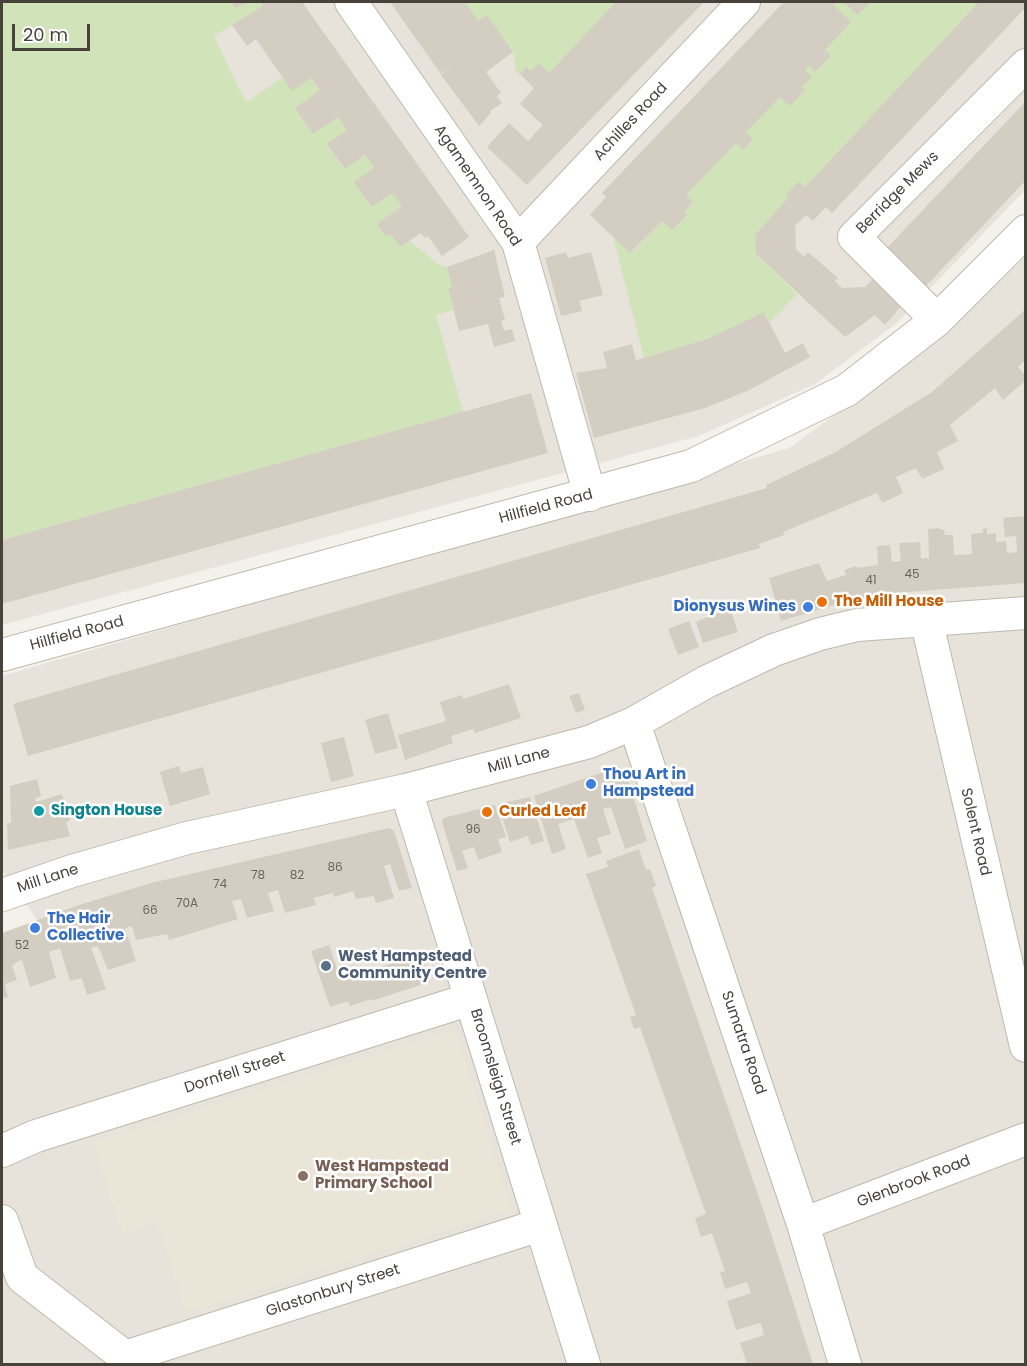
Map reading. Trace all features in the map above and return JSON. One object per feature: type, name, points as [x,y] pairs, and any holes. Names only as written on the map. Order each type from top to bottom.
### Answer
[{"type":"street","name":"Agamemnon Road","points":[[351,2],[518,242],[590,495]]},
{"type":"street","name":"Achilles Road","points":[[518,242],[744,2]]},
{"type":"street","name":"Berridge Mews","points":[[937,320],[854,237],[1026,65]]},
{"type":"street","name":"Hillfield Road","points":[[2,655],[691,466],[847,390],[937,320],[1026,231]]},
{"type":"street","name":"Mill Lane","points":[[2,894],[187,838],[406,790],[589,742],[634,723],[706,682],[774,650],[857,625],[1026,613]]},
{"type":"street","name":"Solent Road","points":[[926,619],[1026,1046]]},
{"type":"street","name":"Sumatra Road","points":[[634,723],[803,1224],[845,1365]]},
{"type":"street","name":"Broomsleigh Street","points":[[406,790],[584,1365]]},
{"type":"street","name":"Dornfell Street","points":[[2,1151],[36,1136],[471,999]]},
{"type":"street","name":"Glenbrook Road","points":[[803,1224],[1026,1139]]},
{"type":"street","points":[[2,1221],[22,1277],[130,1361]]},
{"type":"street","name":"Glastonbury Street","points":[[130,1361],[540,1225]]},
{"type":"shaded area","points":[[2,2],[1025,2],[1025,190],[897,323],[815,384],[699,436],[2,625]]},
{"type":"shaded area","points":[[1025,257],[1025,1364],[2,1364],[2,943],[40,924],[2,870],[2,676],[789,448],[929,347]]},
{"type":"shaded area","name":"West Hampstead Primary School","points":[[455,1030],[512,1209],[186,1312],[157,1222],[122,1233],[94,1143]]},
{"type":"green space","points":[[2,2],[232,2],[235,8],[250,2],[261,2],[263,6],[214,36],[241,93],[247,102],[283,77],[311,78],[320,90],[295,108],[313,134],[338,117],[347,130],[327,144],[344,169],[365,155],[374,168],[372,207],[392,193],[402,206],[377,224],[386,237],[391,234],[400,247],[410,241],[438,264],[447,267],[452,287],[448,288],[453,310],[436,315],[463,412],[2,540]]},
{"type":"green space","points":[[465,2],[616,2],[549,73],[539,63],[531,71],[526,67],[520,74],[516,72],[513,52],[487,15],[478,21]]},
{"type":"green space","points":[[843,2],[858,15],[870,2],[979,2],[805,187],[799,182],[786,195],[788,198],[755,235],[756,254],[797,294],[770,322],[764,312],[707,339],[644,358],[613,236],[631,253],[662,221],[672,230],[687,215],[684,212],[693,202],[686,195],[736,143],[743,150],[753,139],[746,132],[780,97],[802,87],[812,77],[805,70],[809,66],[815,72],[831,56],[825,50],[833,5]]},
{"type":"building","points":[[232,2],[250,2],[235,8]]},
{"type":"building","points":[[261,2],[302,2],[469,237],[442,256],[428,236],[425,238],[421,233],[400,247],[391,234],[386,237],[377,224],[402,206],[392,193],[372,207],[354,182],[374,168],[365,155],[345,169],[327,144],[347,130],[338,117],[313,134],[295,108],[320,90],[311,78],[292,91],[256,39],[247,46],[232,25],[263,6]]},
{"type":"building","points":[[390,2],[465,2],[478,21],[487,15],[513,52],[486,72],[501,93],[497,96],[502,103],[490,111],[491,113],[479,126],[441,75],[453,65],[441,74]]},
{"type":"building","points":[[616,2],[704,2],[527,185],[487,147],[509,123],[528,141],[543,125],[520,104],[534,88],[520,74],[526,67],[531,71],[539,63],[549,73]]},
{"type":"building","points":[[784,2],[837,2],[833,5],[851,22],[825,50],[831,56],[815,72],[809,66],[805,70],[812,77],[802,87],[805,90],[790,106],[780,97],[746,132],[753,139],[743,150],[736,143],[686,195],[693,202],[684,212],[687,215],[672,230],[662,221],[630,253],[590,215],[606,197],[602,193]]},
{"type":"building","points":[[843,2],[870,2],[858,15]]},
{"type":"building","points":[[979,2],[1026,2],[1026,7],[832,213],[826,207],[813,221],[806,215],[795,226],[796,249],[804,257],[808,252],[838,278],[835,281],[842,288],[865,287],[875,277],[903,304],[885,325],[875,315],[845,337],[756,254],[755,235],[788,198],[786,195],[799,181],[805,187]]},
{"type":"building","points":[[1026,101],[1026,180],[926,286],[886,249]]},
{"type":"building","points":[[494,250],[505,297],[499,298],[505,320],[501,321],[504,331],[512,329],[515,341],[494,347],[488,324],[459,331],[448,288],[452,287],[447,267]]},
{"type":"building","points":[[566,252],[568,258],[591,252],[603,295],[579,301],[582,311],[561,316],[545,258]]},
{"type":"building","points":[[1026,309],[1026,366],[1023,362],[1018,367],[1026,376],[1026,380],[1003,400],[995,388],[950,425],[958,441],[937,452],[944,469],[922,479],[916,468],[896,477],[903,493],[882,503],[877,493],[783,532],[784,535],[759,544],[760,548],[28,756],[13,704],[767,488],[766,485],[834,453],[932,392]]},
{"type":"building","points":[[764,312],[785,353],[803,343],[810,357],[749,390],[705,408],[594,438],[576,373],[607,368],[603,352],[632,344],[636,360],[707,339]]},
{"type":"building","points":[[531,393],[548,453],[2,604],[2,540]]},
{"type":"building","points":[[1026,516],[1026,583],[881,594],[837,604],[781,621],[769,578],[819,563],[827,581],[846,575],[844,570],[856,566],[857,568],[878,565],[877,546],[890,545],[892,562],[901,561],[899,543],[920,542],[921,558],[929,558],[928,529],[937,528],[944,530],[945,535],[953,535],[954,555],[972,554],[971,534],[983,533],[983,529],[987,528],[987,534],[996,533],[996,542],[1006,541],[1007,553],[1017,552],[1016,536],[1005,537],[1003,518]]},
{"type":"building","points":[[730,608],[738,632],[703,643],[696,622]]},
{"type":"building","points":[[689,621],[699,647],[678,655],[668,629]]},
{"type":"building","points":[[509,684],[521,718],[475,733],[473,729],[451,736],[453,743],[405,760],[398,735],[446,721],[440,702],[462,695],[463,699]]},
{"type":"building","points":[[579,693],[585,710],[576,713],[569,696]]},
{"type":"building","points":[[388,713],[398,748],[375,754],[365,720]]},
{"type":"building","points":[[344,737],[354,776],[331,782],[321,743]]},
{"type":"building","points":[[179,766],[181,773],[203,767],[210,794],[170,806],[160,772]]},
{"type":"building","points":[[618,767],[625,770],[647,841],[625,849],[611,807],[603,809],[611,834],[597,838],[602,853],[588,858],[574,819],[558,824],[566,849],[552,854],[534,796]]},
{"type":"building","name":"Sington House","points":[[37,779],[41,796],[35,798],[36,802],[62,794],[70,820],[66,822],[70,836],[8,850],[7,823],[11,823],[10,786]]},
{"type":"building","points":[[530,797],[544,841],[531,845],[528,836],[510,842],[498,804]]},
{"type":"building","points":[[495,805],[506,837],[498,839],[502,852],[478,860],[474,847],[462,851],[468,868],[457,871],[442,822],[443,818]]},
{"type":"building","points":[[389,828],[394,831],[412,888],[399,891],[390,864],[384,866],[394,898],[376,903],[374,896],[356,899],[353,891],[334,897],[333,893],[314,898],[316,905],[285,913],[278,890],[268,893],[274,911],[247,918],[241,899],[232,901],[238,919],[169,940],[167,934],[136,940],[132,926],[125,928],[136,961],[108,970],[98,946],[91,948],[106,989],[87,995],[82,978],[70,981],[60,948],[49,952],[56,978],[30,987],[22,960],[12,966],[17,980],[5,984],[8,997],[2,999],[2,933],[79,905],[151,883]]},
{"type":"building","points":[[639,849],[646,870],[650,869],[656,886],[652,888],[765,1215],[813,1364],[747,1364],[740,1343],[764,1335],[762,1327],[760,1323],[736,1330],[727,1301],[751,1293],[747,1282],[725,1289],[720,1272],[725,1271],[712,1233],[701,1237],[695,1218],[706,1214],[640,1027],[634,1029],[630,1017],[636,1015],[586,874],[608,867],[606,861]]},
{"type":"building","points":[[329,945],[341,980],[421,954],[430,982],[371,1001],[371,999],[350,1006],[348,1001],[330,1007],[311,951]]},
{"type":"place","name":"The Mill House","points":[[822,602]]},
{"type":"place","name":"Dionysus Wines","points":[[808,607]]},
{"type":"place","name":"Thou Art in Hampstead","points":[[591,784]]},
{"type":"place","name":"Sington House","points":[[39,811]]},
{"type":"place","name":"Curled Leaf","points":[[487,812]]},
{"type":"place","name":"The Hair Collective","points":[[35,928]]},
{"type":"place","name":"West Hampstead Community Centre","points":[[326,966]]},
{"type":"place","name":"West Hampstead Primary School","points":[[303,1176]]}]
